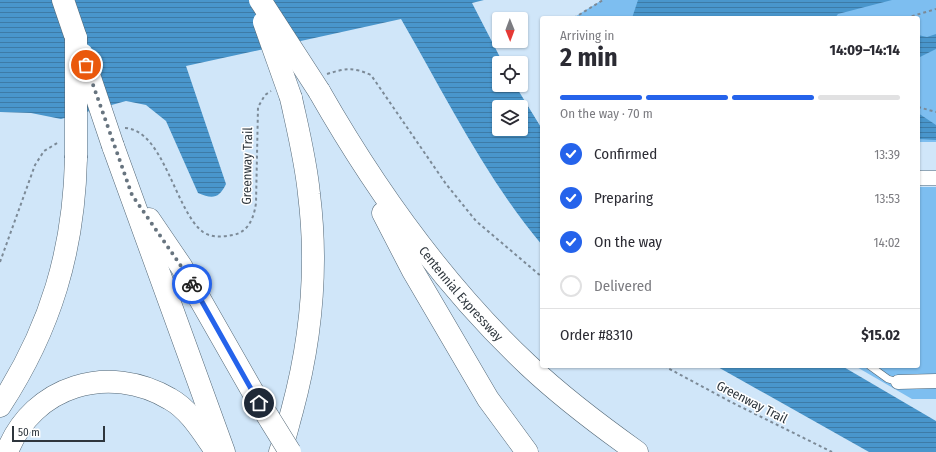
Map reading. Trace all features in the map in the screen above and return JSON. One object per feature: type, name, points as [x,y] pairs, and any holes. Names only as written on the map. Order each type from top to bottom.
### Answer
[{"type":"highway","points":[[63,0],[76,38],[117,137],[132,195],[224,452]]},
{"type":"highway","points":[[256,0],[281,95],[310,194],[313,249],[312,290],[308,338],[296,394],[280,452]]},
{"type":"highway","name":"Centennial Expressway","points":[[260,0],[321,83],[344,135],[426,253],[473,310],[528,365],[582,412],[637,452]]},
{"type":"highway","points":[[0,406],[18,378],[34,346],[62,271],[71,230],[75,190],[71,149],[76,38]]},
{"type":"highway","points":[[344,135],[413,271],[488,400],[527,452]]},
{"type":"highway","points":[[132,195],[181,266],[254,394],[290,452]]},
{"type":"highway","points":[[7,452],[20,427],[45,402],[74,386],[105,381],[139,385],[171,399],[191,417],[217,452]]},
{"type":"street","points":[[920,178],[936,178]]},
{"type":"street","points":[[898,382],[936,381]]},
{"type":"lane","points":[[873,368],[888,379],[898,382]]},
{"type":"path","points":[[577,16],[603,0]]},
{"type":"path","points":[[913,16],[936,9]]},
{"type":"path","points":[[321,83],[344,69],[357,69],[371,75],[446,184],[476,221],[540,275]]},
{"type":"path","name":"Greenway Trail","points":[[117,137],[138,131],[150,142],[194,223],[204,233],[221,238],[236,235],[247,227],[254,217],[256,203],[258,107],[265,96],[281,95]]},
{"type":"path","points":[[920,108],[936,112]]},
{"type":"path","points":[[0,262],[34,164],[47,148],[59,142],[71,149]]},
{"type":"path","name":"Greenway Trail","points":[[668,368],[731,402],[832,452]]},
{"type":"shaded area","points":[[0,0],[484,0],[472,3],[492,42],[492,48],[495,48],[499,56],[492,56],[492,92],[519,92],[524,100],[492,100],[492,136],[528,136],[528,106],[540,126],[540,243],[521,219],[484,164],[401,19],[186,66],[226,184],[221,193],[215,196],[211,197],[198,193],[166,121],[146,105],[126,101],[61,119],[31,113],[0,112]]},
{"type":"shaded area","points":[[602,0],[936,0],[936,142],[920,142],[920,16],[576,16]]},
{"type":"shaded area","points":[[638,0],[892,0],[838,14],[836,16],[633,16]]},
{"type":"shaded area","points":[[936,34],[936,49],[920,57],[920,35],[927,37]]},
{"type":"shaded area","points":[[920,114],[936,125],[936,140],[920,139]]},
{"type":"shaded area","points":[[920,187],[936,187],[936,399],[912,399],[858,368],[920,368]]},
{"type":"shaded area","points":[[720,368],[845,368],[936,421],[936,452],[869,452]]},
{"type":"way so far","points":[[86,65],[132,195],[192,284]]},
{"type":"route","points":[[192,284],[259,403]]}]
